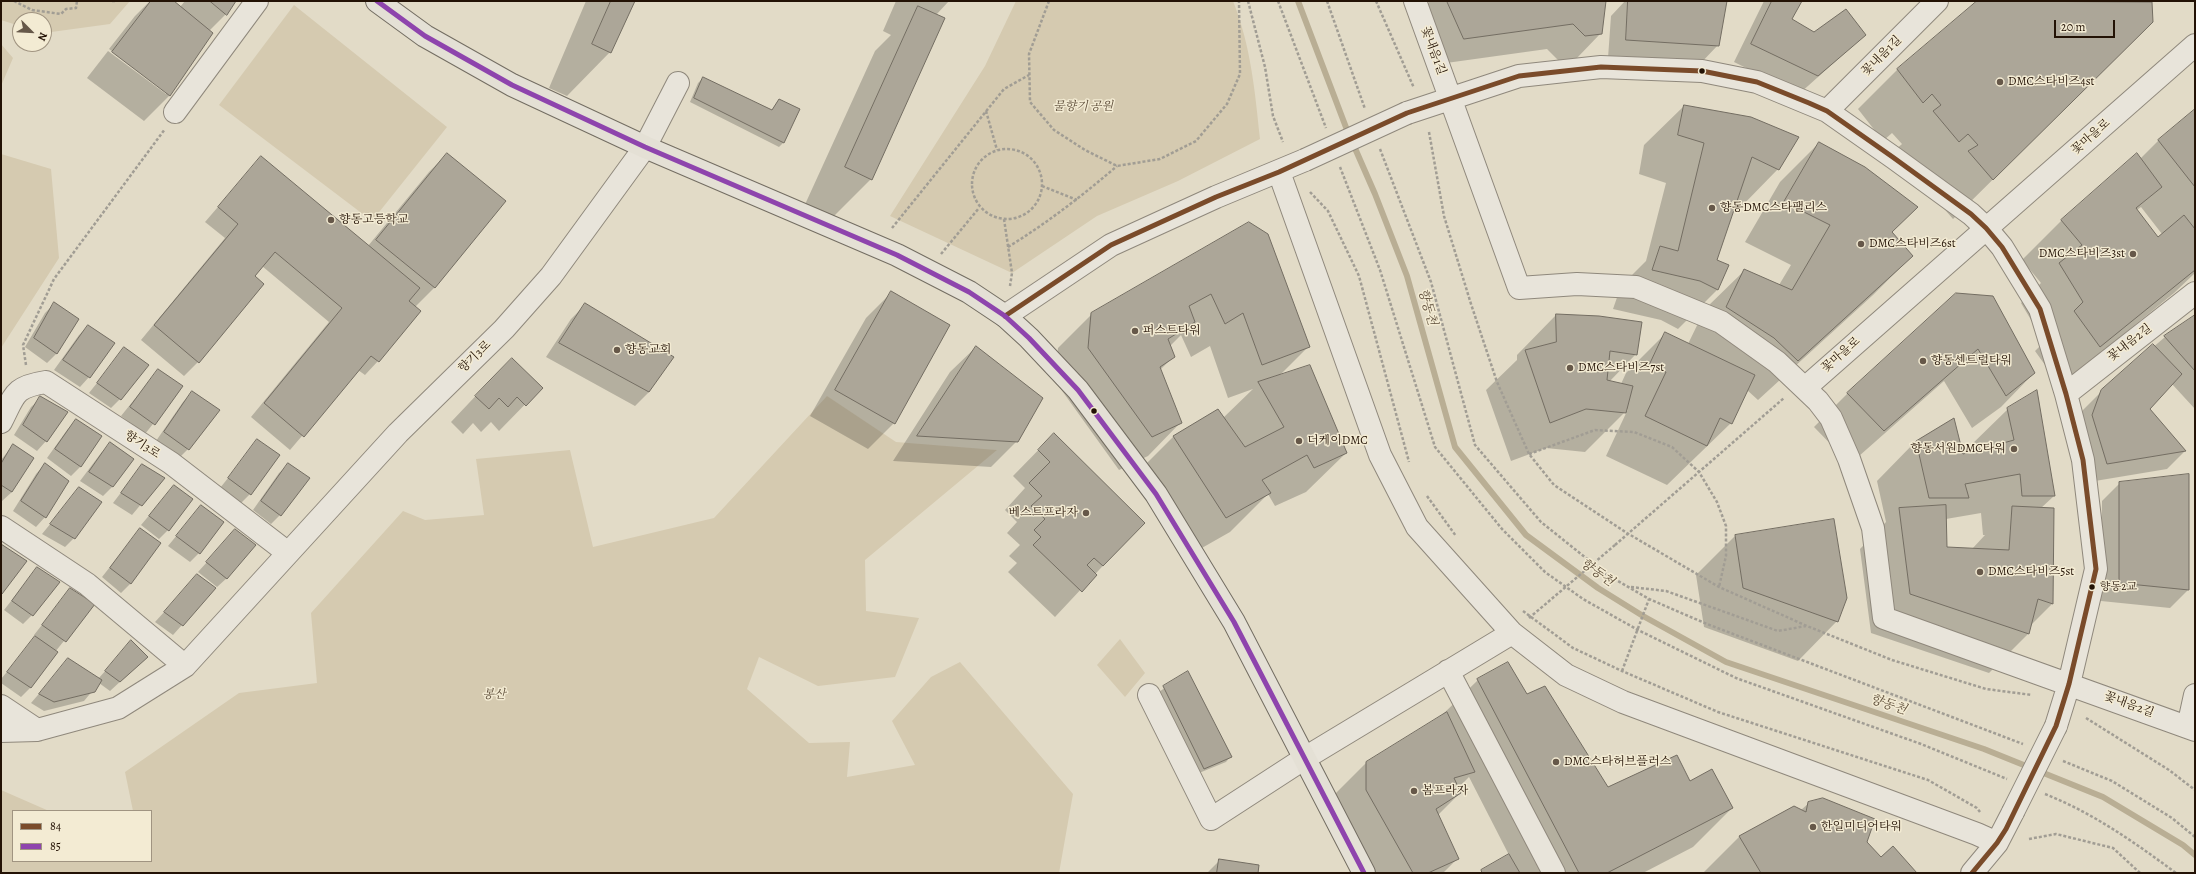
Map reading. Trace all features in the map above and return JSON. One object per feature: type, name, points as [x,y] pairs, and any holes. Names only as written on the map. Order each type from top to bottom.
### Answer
[{"type":"main road","points":[[377,1],[425,36],[512,85],[645,147],[896,255],[969,292],[1005,316],[1029,338],[1078,390],[1156,494],[1234,622],[1364,873]]},
{"type":"street","points":[[172,118],[257,1]]},
{"type":"street","name":"꽃내음1길","points":[[1415,1],[1519,288],[1577,284],[1636,287],[1721,322],[1777,362],[1797,390]]},
{"type":"street","name":"꽃내음1길","points":[[1827,111],[1937,1]]},
{"type":"street","name":"꽃마을로","points":[[1797,390],[1986,228],[2195,45]]},
{"type":"street","points":[[1005,316],[1111,245],[1216,197],[1306,160],[1407,113],[1451,100],[1519,76],[1601,67],[1702,71],[1757,82],[1827,111],[1971,214],[1986,228],[2002,247],[2040,309],[2066,394],[2083,460],[2096,569],[2069,684],[2056,726],[2013,812],[1997,843],[1972,873]]},
{"type":"street","name":"향기3로","points":[[1,731],[37,730],[118,708],[185,666],[398,433],[504,329],[551,276],[645,147],[678,83]]},
{"type":"street","points":[[1279,172],[1380,455],[1417,527],[1566,675],[1624,702],[1997,843]]},
{"type":"street","name":"꽃내음2길","points":[[2066,394],[2195,293]]},
{"type":"street","name":"향기3로","points":[[29,385],[46,382],[171,464],[288,553]]},
{"type":"street","points":[[1,422],[17,391],[29,385]]},
{"type":"street","name":"꽃내음2길","points":[[1797,390],[1831,418],[1852,466],[1873,528],[1884,618],[2192,728],[2195,695]]},
{"type":"street","points":[[1,527],[86,584],[185,666]]},
{"type":"street","points":[[1149,695],[1211,819],[1305,758],[1518,628]]},
{"type":"street","points":[[1448,671],[1554,873]]},
{"type":"street","points":[[1,706],[37,730]]},
{"type":"path","points":[[14,1],[32,10],[61,14],[66,9],[76,8],[77,1]]},
{"type":"path","points":[[1049,1],[1029,54],[1030,102],[1054,130],[1085,150],[1117,166]]},
{"type":"path","points":[[1008,247],[1036,230],[1077,200],[1117,166],[1160,159],[1196,141],[1227,104],[1240,74],[1239,1]]},
{"type":"path","points":[[1248,1],[1265,67],[1273,116],[1283,142]]},
{"type":"path","points":[[1278,1],[1326,130]]},
{"type":"path","points":[[1327,1],[1367,114]]},
{"type":"path","points":[[1376,1],[1414,89]]},
{"type":"path","points":[[892,228],[1004,90],[1029,75]]},
{"type":"path","points":[[986,111],[997,150]]},
{"type":"path","points":[[29,385],[23,345],[54,279],[172,118]]},
{"type":"path","points":[[1429,132],[1444,216],[1497,382],[1529,454],[1554,485],[1627,533],[1719,587],[1807,626],[1892,660],[1986,689],[2038,696]]},
{"type":"path","points":[[1378,143],[1431,282],[1475,445],[1541,522],[1606,574],[1649,599],[1707,624],[2025,745]]},
{"type":"path","points":[[1008,149],[1019,151],[1029,157],[1037,165],[1041,175],[1042,186],[1039,198],[1033,208],[1023,216],[1012,219],[1004,219],[989,215],[979,208],[974,197],[972,185],[973,173],[978,163],[987,155],[997,150],[1008,149]]},
{"type":"path","points":[[1338,160],[1380,270],[1435,447],[1502,529],[1545,572],[1583,599],[1638,630],[1736,678],[1922,744],[2010,780]]},
{"type":"path","points":[[1042,186],[1077,200]]},
{"type":"path","points":[[1306,187],[1328,211],[1359,276],[1410,464]]},
{"type":"path","points":[[941,254],[979,208]]},
{"type":"path","points":[[1004,219],[1012,273],[1010,286]]},
{"type":"path","points":[[1518,628],[1627,533],[1797,390]]},
{"type":"path","points":[[1529,454],[1594,430],[1634,432],[1672,447],[1699,472],[1717,502],[1726,526],[1726,556],[1719,587]]},
{"type":"path","points":[[1423,491],[1459,540]]},
{"type":"path","points":[[1630,587],[1666,591],[1778,631],[1807,626]]},
{"type":"path","points":[[1622,671],[1649,599]]},
{"type":"path","points":[[1520,607],[1530,618],[1573,648],[1622,671],[1718,712],[1928,780],[1978,808],[1981,814]]},
{"type":"path","points":[[2086,718],[2170,770],[2195,790]]},
{"type":"path","points":[[2061,760],[2112,781],[2172,818],[2195,837]]},
{"type":"path","points":[[2038,791],[2073,805],[2126,836],[2176,873]]},
{"type":"path","points":[[2029,838],[2056,834],[2113,848],[2140,873]]},
{"type":"green space","points":[[1,1],[130,1],[110,24],[52,32],[52,12],[12,12],[12,23],[1,20]]},
{"type":"green space","name":"물향기 공원","points":[[1016,1],[1233,1],[1248,52],[1260,139],[1178,181],[1097,216],[1012,273],[890,216],[985,66]]},
{"type":"green space","points":[[294,5],[447,127],[372,221],[219,105]]},
{"type":"green space","points":[[1,44],[13,58],[1,86]]},
{"type":"green space","points":[[1,154],[51,169],[59,258],[1,348]]},
{"type":"green space","name":"봉산","points":[[827,396],[896,442],[997,450],[865,560],[866,611],[919,618],[895,677],[818,686],[759,657],[747,689],[809,743],[850,742],[847,777],[915,765],[892,721],[931,677],[960,662],[1073,794],[1059,873],[1,873],[1,790],[47,810],[12,810],[12,862],[152,862],[152,810],[133,810],[125,772],[239,693],[317,683],[311,613],[403,511],[425,520],[484,515],[476,459],[570,450],[593,547],[714,518]]},
{"type":"green space","points":[[1120,639],[1145,673],[1125,697],[1097,665]]},
{"type":"building","points":[[151,1],[174,1],[213,33],[170,96],[112,52]]},
{"type":"building","points":[[210,1],[236,1],[227,15]]},
{"type":"building","points":[[611,1],[635,1],[611,53],[592,44]]},
{"type":"building","points":[[1447,1],[1606,1],[1602,34],[1585,36],[1573,24],[1464,39]]},
{"type":"building","points":[[1628,1],[1727,1],[1719,46],[1626,40]]},
{"type":"building","points":[[1772,1],[1802,1],[1792,19],[1814,32],[1846,9],[1866,35],[1818,76],[1751,44]]},
{"type":"building","name":"DMC스타비즈4st","points":[[1977,1],[2152,2],[2153,22],[1993,180],[1968,151],[1978,145],[1968,134],[1959,142],[1933,111],[1941,105],[1932,94],[1923,103],[1897,69]]},
{"type":"building","points":[[918,6],[945,18],[872,180],[845,167]]},
{"type":"building","points":[[703,77],[772,110],[779,99],[800,109],[784,143],[694,98]]},
{"type":"building","name":"향동DMC스타팰리스","points":[[1684,105],[1751,117],[1799,137],[1779,170],[1752,157],[1717,260],[1729,265],[1718,290],[1700,281],[1652,270],[1660,246],[1678,251],[1704,143],[1678,135]]},
{"type":"building","points":[[2195,109],[2195,187],[2158,140]]},
{"type":"building","name":"DMC스타비즈6st","points":[[1819,142],[1865,167],[1918,207],[1892,232],[1913,256],[1798,361],[1774,338],[1726,307],[1744,269],[1792,290],[1830,225],[1784,202]]},
{"type":"building","points":[[447,153],[506,201],[435,288],[376,240]]},
{"type":"building","name":"DMC스타비즈3st","points":[[2137,153],[2162,187],[2136,208],[2158,237],[2184,215],[2195,229],[2195,270],[2100,347],[2074,311],[2083,302],[2059,263],[2082,245],[2061,220]]},
{"type":"building","points":[[261,156],[420,288],[409,301],[421,311],[379,362],[371,356],[304,437],[264,403],[342,308],[275,252],[255,276],[264,284],[199,363],[154,325],[238,224],[218,207]]},
{"type":"building","name":"퍼스트타워","points":[[1249,222],[1268,234],[1310,347],[1262,365],[1243,313],[1225,324],[1211,294],[1189,306],[1195,322],[1168,339],[1175,357],[1160,367],[1182,423],[1152,437],[1088,348],[1091,313]]},
{"type":"building","points":[[891,291],[950,325],[895,424],[835,390]]},
{"type":"building","name":"향동센트럴타워","points":[[1956,293],[1993,296],[2035,373],[2006,396],[1978,349],[1884,431],[1847,393]]},
{"type":"building","points":[[54,302],[79,319],[57,354],[34,338]]},
{"type":"building","name":"향동교회","points":[[585,303],[674,357],[649,392],[559,343]]},
{"type":"building","name":"DMC스타비즈7st","points":[[1556,314],[1599,316],[1642,322],[1637,355],[1610,351],[1607,380],[1633,386],[1626,413],[1586,409],[1550,423],[1525,350],[1556,342]]},
{"type":"building","points":[[2195,315],[2195,371],[2164,336]]},
{"type":"building","points":[[88,325],[115,343],[90,378],[63,360]]},
{"type":"building","points":[[1665,332],[1755,375],[1732,424],[1720,418],[1707,446],[1645,416],[1666,372],[1650,364]]},
{"type":"building","points":[[2153,344],[2182,374],[2150,409],[2186,451],[2107,464],[2092,415],[2101,390]]},
{"type":"building","points":[[976,346],[1043,398],[1018,442],[917,436]]},
{"type":"building","points":[[124,347],[149,365],[121,400],[97,383]]},
{"type":"building","points":[[512,358],[543,388],[526,406],[517,397],[508,407],[499,398],[489,409],[475,396]]},
{"type":"building","name":"더케이DMC","points":[[1310,365],[1347,453],[1314,468],[1307,455],[1262,480],[1271,493],[1226,518],[1173,436],[1218,409],[1245,447],[1284,427],[1258,382]]},
{"type":"building","points":[[158,369],[183,386],[155,425],[130,407]]},
{"type":"building","name":"향동서원DMC타워","points":[[2037,390],[2055,496],[2022,496],[2020,474],[1965,484],[1969,498],[1929,498],[1916,441],[1954,418],[1963,454],[2014,440],[2007,408]]},
{"type":"building","points":[[192,391],[220,410],[189,450],[164,432]]},
{"type":"building","points":[[40,396],[68,412],[47,442],[23,425]]},
{"type":"building","points":[[76,419],[102,436],[81,467],[55,449]]},
{"type":"building","name":"베스트프라자","points":[[1054,433],[1145,523],[1103,566],[1094,558],[1087,565],[1097,575],[1082,592],[1033,545],[1041,537],[1034,530],[1045,519],[1031,506],[1042,496],[1029,483],[1050,462],[1038,450]]},
{"type":"building","points":[[257,439],[280,455],[251,495],[228,478]]},
{"type":"building","points":[[110,442],[134,459],[113,487],[89,472]]},
{"type":"building","points":[[13,444],[34,458],[12,492],[1,485],[1,464]]},
{"type":"building","points":[[45,463],[69,481],[46,518],[21,501]]},
{"type":"building","points":[[288,463],[310,478],[281,516],[261,501]]},
{"type":"building","points":[[142,464],[165,478],[142,506],[121,493]]},
{"type":"building","points":[[2189,474],[2189,590],[2119,583],[2119,482]]},
{"type":"building","points":[[174,485],[193,499],[169,531],[149,516]]},
{"type":"building","points":[[79,487],[102,502],[75,539],[50,524]]},
{"type":"building","points":[[201,505],[224,522],[200,554],[176,536]]},
{"type":"building","name":"DMC스타비즈5st","points":[[1946,505],[1947,547],[2009,550],[2012,506],[2054,508],[2053,604],[2038,599],[2029,634],[1910,594],[1899,508]]},
{"type":"building","points":[[1834,519],[1847,598],[1838,622],[1743,588],[1735,535]]},
{"type":"building","points":[[140,528],[161,543],[131,584],[110,568]]},
{"type":"building","points":[[235,529],[256,545],[227,579],[206,562]]},
{"type":"building","points":[[1,544],[27,561],[2,594],[1,593]]},
{"type":"building","points":[[37,567],[60,582],[33,616],[12,601]]},
{"type":"building","points":[[197,574],[216,588],[183,626],[164,612]]},
{"type":"building","points":[[70,588],[95,604],[66,642],[42,625]]},
{"type":"building","points":[[35,636],[58,652],[31,688],[7,672]]},
{"type":"building","points":[[131,640],[148,657],[120,682],[105,671]]},
{"type":"building","points":[[68,658],[102,680],[95,692],[54,702],[39,694]]},
{"type":"building","name":"DMC스타허브플러스","points":[[1508,662],[1527,694],[1545,686],[1608,787],[1677,755],[1690,781],[1712,769],[1733,808],[1607,873],[1579,873],[1477,679]]},
{"type":"building","points":[[1188,671],[1232,757],[1204,769],[1163,686]]},
{"type":"building","name":"봄프라자","points":[[1447,712],[1475,772],[1454,778],[1461,793],[1436,809],[1459,859],[1428,873],[1413,873],[1366,790],[1366,762]]},
{"type":"building","name":"한일미디어타워","points":[[1823,798],[1875,819],[1867,842],[1881,857],[1893,846],[1917,873],[1761,873],[1739,836],[1794,806],[1806,812],[1808,802]]},
{"type":"building","points":[[1509,854],[1520,873],[1482,873],[1481,870]]},
{"type":"building","points":[[1219,859],[1259,865],[1258,873],[1217,873]]},
{"type":"waterway","name":"향동천","points":[[1298,1],[1347,130],[1375,194],[1407,276],[1455,447],[1526,535],[1598,588],[1643,616],[1726,662],[1984,749],[2103,797],[2183,845],[2195,855]]},
{"type":"transit line","name":"85","points":[[377,1],[425,36],[512,85],[645,147],[897,255],[969,292],[1005,316],[1029,338],[1078,390],[1156,494],[1234,622],[1364,873]]},
{"type":"transit line","name":"84","points":[[1005,316],[1111,245],[1216,197],[1279,172],[1407,113],[1519,76],[1601,67],[1702,71],[1757,82],[1827,111],[1971,214],[1986,228],[2002,247],[2040,309],[2066,394],[2083,460],[2096,569],[2069,684],[2056,726],[2006,829],[1997,843],[1972,873]]},
{"type":"place","name":"DMC스타비즈4st","points":[[2000,82]]},
{"type":"place","name":"향동DMC스타팰리스","points":[[1712,208]]},
{"type":"place","name":"향동고등학교","points":[[331,220]]},
{"type":"place","name":"DMC스타비즈6st","points":[[1861,244]]},
{"type":"place","name":"DMC스타비즈3st","points":[[2133,254]]},
{"type":"place","name":"퍼스트타워","points":[[1135,331]]},
{"type":"place","name":"향동교회","points":[[617,350]]},
{"type":"place","name":"향동센트럴타워","points":[[1923,361]]},
{"type":"place","name":"DMC스타비즈7st","points":[[1570,368]]},
{"type":"place","name":"더케이DMC","points":[[1299,441]]},
{"type":"place","name":"향동서원DMC타워","points":[[2014,449]]},
{"type":"place","name":"베스트프라자","points":[[1086,513]]},
{"type":"place","name":"DMC스타비즈5st","points":[[1980,572]]},
{"type":"place","name":"향동2교","points":[[2092,587]]},
{"type":"place","name":"DMC스타허브플러스","points":[[1556,762]]},
{"type":"place","name":"봄프라자","points":[[1414,791]]},
{"type":"place","name":"한일미디어타워","points":[[1813,827]]}]
